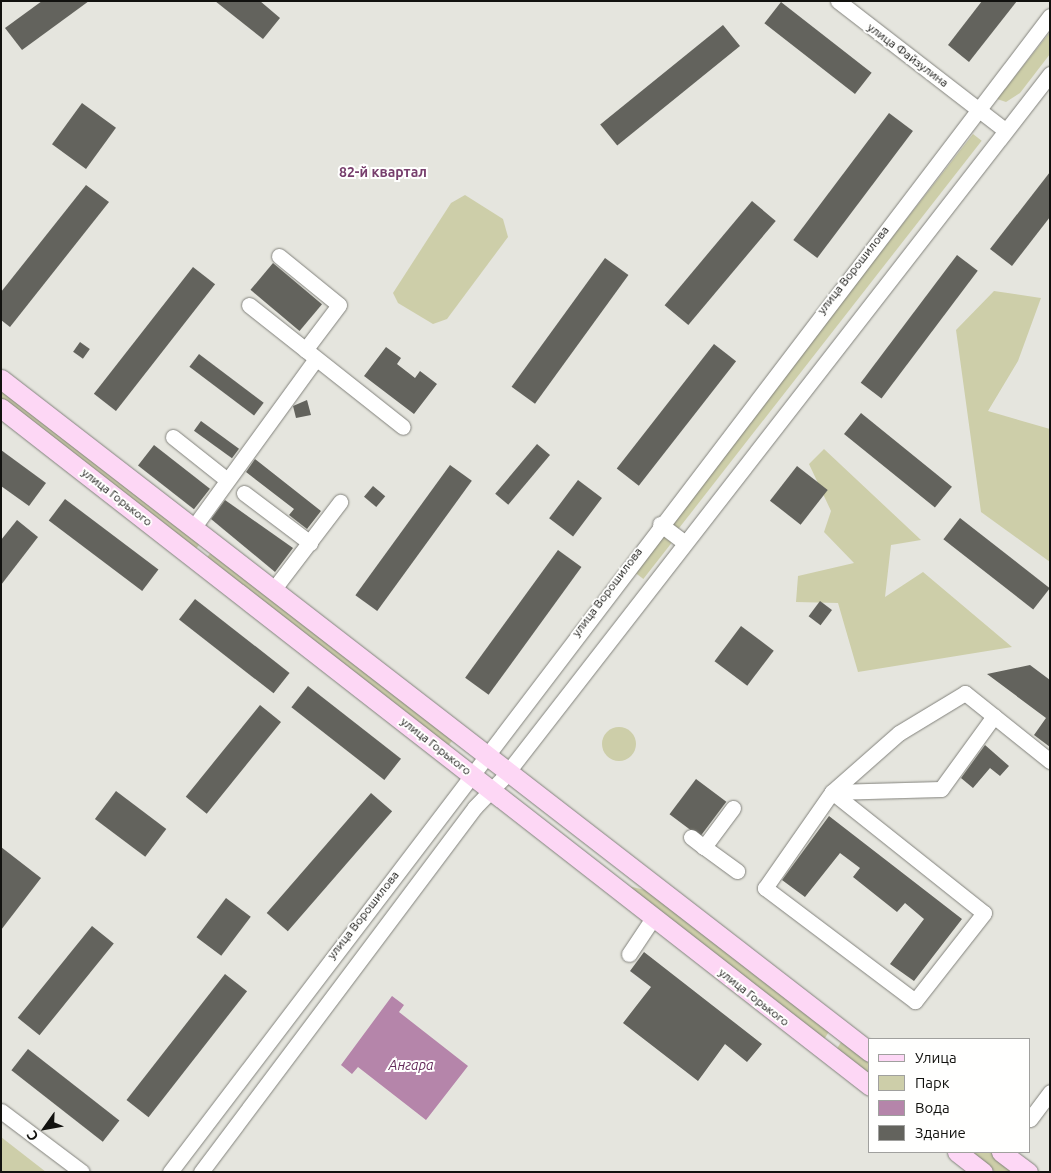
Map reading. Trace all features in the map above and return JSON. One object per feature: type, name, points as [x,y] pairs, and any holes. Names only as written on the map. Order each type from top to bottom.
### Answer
[{"type":"main road","name":"улица Горького","points":[[1,379],[506,774],[868,1051]]},
{"type":"main road","name":"улица Горького","points":[[1,408],[868,1084]]},
{"type":"main road","points":[[834,1058],[829,1048],[833,1036],[851,1038]]},
{"type":"main road","points":[[958,1153],[983,1172]]},
{"type":"main road","points":[[1004,1153],[1028,1172]]},
{"type":"street","name":"улица Файзулина","points":[[838,1],[1005,130]]},
{"type":"street","name":"улица Ворошилова","points":[[170,1172],[470,773],[1050,16]]},
{"type":"street","name":"улица Ворошилова","points":[[201,1172],[472,812],[493,791],[1050,74]]},
{"type":"street","points":[[193,528],[228,480],[311,354],[340,305],[279,256]]},
{"type":"street","points":[[249,305],[403,427]]},
{"type":"street","points":[[173,437],[228,480]]},
{"type":"street","points":[[244,493],[310,543]]},
{"type":"street","points":[[273,590],[340,502]]},
{"type":"street","points":[[660,524],[685,543]]},
{"type":"street","points":[[832,792],[984,912],[915,1002],[765,888],[832,792],[899,733],[965,694],[1050,761]]},
{"type":"street","points":[[832,792],[940,789],[994,716]]},
{"type":"street","points":[[704,847],[733,808]]},
{"type":"street","points":[[691,837],[737,872]]},
{"type":"street","points":[[628,954],[653,918]]},
{"type":"street","points":[[1031,1118],[1050,1092]]},
{"type":"street","points":[[1,1111],[82,1172]]},
{"type":"green space","points":[[1050,32],[1050,54],[1020,93],[1006,102],[997,99]]},
{"type":"green space","points":[[973,134],[982,141],[678,529],[669,522]]},
{"type":"green space","points":[[465,195],[503,219],[508,237],[447,319],[433,324],[398,303],[393,293],[451,203]]},
{"type":"green space","points":[[994,291],[1041,298],[1018,361],[988,411],[1050,429],[1050,562],[981,512],[956,330]]},
{"type":"green space","points":[[1,389],[200,544],[193,553],[1,403]]},
{"type":"green space","points":[[824,449],[921,540],[891,545],[885,597],[923,572],[1012,647],[858,672],[838,603],[796,602],[798,576],[854,563],[824,532],[831,511],[809,464]]},
{"type":"green space","points":[[663,536],[672,543],[643,579],[635,572]]},
{"type":"green space","points":[[212,551],[453,739],[448,746],[206,558]]},
{"type":"green space","points":[[619,727],[631,732],[636,744],[631,756],[619,761],[607,756],[602,744],[607,732]]},
{"type":"green space","points":[[628,886],[645,890],[830,1030],[823,1041]]},
{"type":"green space","points":[[843,1039],[868,1058],[868,1074],[836,1050]]},
{"type":"green space","points":[[1,1137],[46,1172],[1,1172]]},
{"type":"green space","points":[[970,1153],[991,1153],[1016,1172],[996,1172]]},
{"type":"water","name":"Ангара","points":[[392,996],[404,1005],[399,1012],[468,1066],[426,1120],[358,1067],[352,1074],[341,1065]]},
{"type":"building","points":[[42,1],[89,1],[22,50],[5,28]]},
{"type":"building","points":[[215,1],[260,1],[280,18],[263,39]]},
{"type":"building","points":[[982,1],[1017,1],[969,62],[948,45]]},
{"type":"building","points":[[781,2],[872,73],[855,94],[764,23]]},
{"type":"building","points":[[723,25],[740,46],[617,145],[600,124]]},
{"type":"building","points":[[82,103],[116,128],[86,169],[52,144]]},
{"type":"building","points":[[889,113],[913,131],[817,258],[793,240]]},
{"type":"building","points":[[1050,172],[1050,217],[1012,266],[990,249]]},
{"type":"building","points":[[86,185],[109,202],[10,327],[1,320],[1,292]]},
{"type":"building","points":[[752,201],[776,221],[688,325],[665,305]]},
{"type":"building","points":[[957,255],[978,271],[881,398],[861,383]]},
{"type":"building","points":[[605,258],[628,275],[535,404],[512,387]]},
{"type":"building","points":[[273,263],[322,304],[300,331],[251,290]]},
{"type":"building","points":[[193,267],[215,284],[116,411],[94,394]]},
{"type":"building","points":[[80,342],[90,349],[83,359],[73,352]]},
{"type":"building","points":[[714,344],[736,361],[639,486],[617,469]]},
{"type":"building","points":[[386,347],[401,358],[397,364],[415,378],[420,371],[437,384],[414,414],[364,376]]},
{"type":"building","points":[[199,354],[264,403],[254,416],[189,367]]},
{"type":"building","points":[[307,400],[311,415],[296,418],[293,406]]},
{"type":"building","points":[[861,413],[952,487],[935,508],[844,434]]},
{"type":"building","points":[[201,421],[239,449],[232,458],[194,431]]},
{"type":"building","points":[[537,444],[550,455],[508,505],[495,494]]},
{"type":"building","points":[[154,445],[210,489],[194,509],[138,465]]},
{"type":"building","points":[[1,450],[46,483],[29,506],[1,486]]},
{"type":"building","points":[[255,459],[321,511],[307,529],[289,515],[294,509],[246,472]]},
{"type":"building","points":[[450,465],[472,481],[377,611],[355,595]]},
{"type":"building","points":[[797,466],[828,490],[801,525],[770,501]]},
{"type":"building","points":[[578,480],[602,498],[573,536],[549,518]]},
{"type":"building","points":[[373,486],[385,496],[376,507],[364,497]]},
{"type":"building","points":[[65,499],[158,569],[142,591],[49,521]]},
{"type":"building","points":[[225,500],[293,548],[275,572],[211,519]]},
{"type":"building","points":[[960,518],[1050,588],[1033,609],[943,539]]},
{"type":"building","points":[[17,520],[38,537],[1,585],[1,540]]},
{"type":"building","points":[[558,550],[581,567],[489,695],[465,678]]},
{"type":"building","points":[[195,599],[290,673],[274,693],[179,619]]},
{"type":"building","points":[[820,601],[832,610],[821,625],[809,616]]},
{"type":"building","points":[[741,626],[774,651],[747,686],[715,661]]},
{"type":"building","points":[[1030,665],[1050,680],[1050,747],[1034,735],[1046,718],[987,674]]},
{"type":"building","points":[[308,686],[401,759],[384,780],[291,707]]},
{"type":"building","points":[[260,705],[281,722],[207,814],[186,797]]},
{"type":"building","points":[[985,745],[1009,766],[1000,776],[990,768],[973,788],[961,778]]},
{"type":"building","points":[[696,779],[726,802],[700,837],[670,814]]},
{"type":"building","points":[[116,791],[166,829],[145,857],[95,819]]},
{"type":"building","points":[[371,793],[392,811],[288,931],[267,913]]},
{"type":"building","points":[[829,816],[962,919],[914,981],[890,964],[924,919],[905,903],[897,912],[853,877],[860,868],[840,853],[805,897],[782,880]]},
{"type":"building","points":[[1,847],[41,878],[1,930]]},
{"type":"building","points":[[226,898],[251,917],[221,956],[197,937]]},
{"type":"building","points":[[92,926],[114,944],[40,1035],[18,1018]]},
{"type":"building","points":[[644,952],[762,1044],[747,1062],[725,1044],[698,1081],[623,1023],[651,987],[630,971]]},
{"type":"building","points":[[225,974],[247,991],[149,1117],[126,1100]]},
{"type":"building","points":[[28,1049],[119,1120],[103,1142],[11,1070]]},
{"type":"district","name":"82-й квартал","points":[[383,172]]}]
